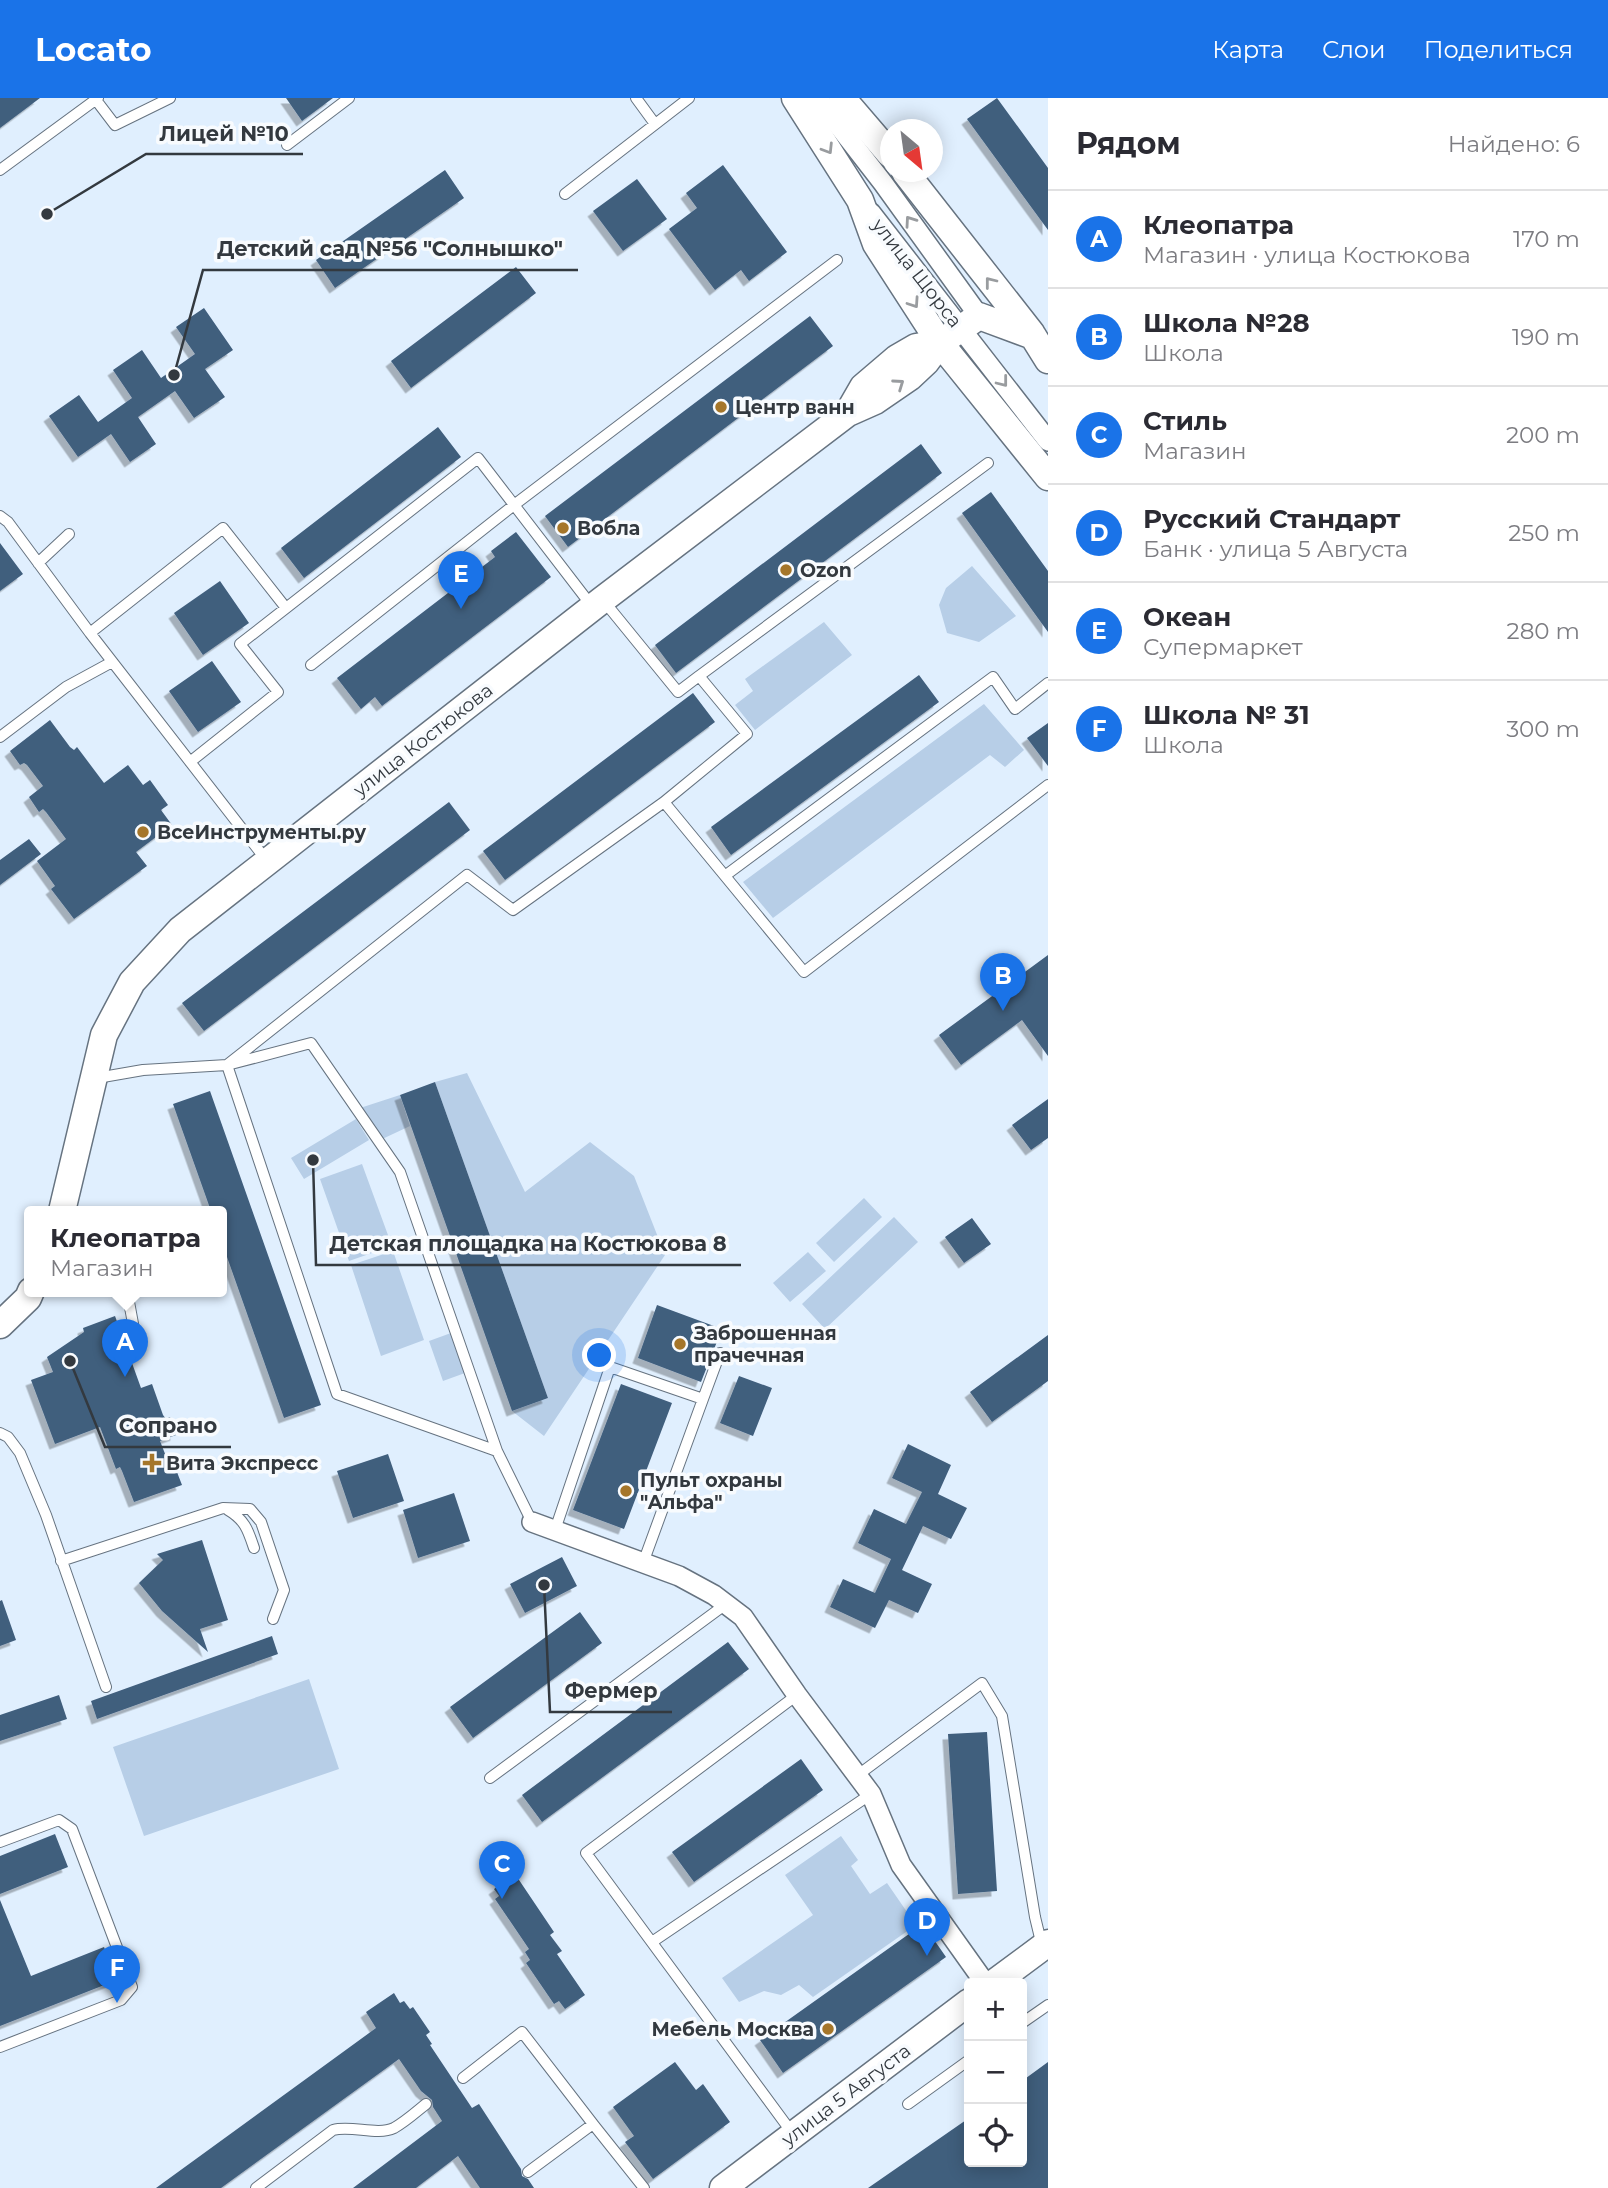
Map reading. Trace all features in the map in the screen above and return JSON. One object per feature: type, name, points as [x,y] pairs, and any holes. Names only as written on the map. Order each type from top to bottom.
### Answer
[{"type":"main road","name":"улица Щорса","points":[[795,98],[860,200],[876,244],[960,329],[1048,477]]},
{"type":"main road","points":[[842,98],[880,141]]},
{"type":"main road","points":[[913,182],[1033,336],[1048,360]]},
{"type":"main road","name":"улица Щорса","points":[[960,329],[1033,336]]},
{"type":"main road","name":"улица Костюкова","points":[[63,1206],[104,1035],[132,982],[180,930],[598,603],[848,412],[875,401],[910,377],[960,329]]},
{"type":"main road","points":[[0,1325],[28,1297]]},
{"type":"main road","points":[[1001,1978],[1045,1945]]},
{"type":"main road","name":"улица 5 Августа","points":[[723,2188],[964,2006]]},
{"type":"street","name":"улица Щорса","points":[[817,98],[883,183],[960,329],[1048,442]]},
{"type":"street","points":[[532,1522],[679,1576],[714,1595],[743,1617],[871,1794],[901,1865],[981,1978]]},
{"type":"lane","points":[[0,170],[97,99],[115,125],[170,98]]},
{"type":"lane","points":[[287,145],[349,98]]},
{"type":"lane","points":[[636,98],[655,124]]},
{"type":"lane","points":[[565,194],[690,98]]},
{"type":"lane","points":[[311,664],[514,505],[837,260]]},
{"type":"lane","points":[[190,762],[278,692],[240,644],[478,458],[514,505],[678,692],[988,463]]},
{"type":"lane","points":[[0,516],[8,522],[112,662],[267,862]]},
{"type":"lane","points":[[90,633],[223,528],[286,608]]},
{"type":"lane","points":[[38,564],[69,534]]},
{"type":"lane","points":[[0,737],[66,687],[112,662]]},
{"type":"lane","points":[[227,1065],[467,875],[513,910],[664,802],[747,734],[699,676]]},
{"type":"lane","points":[[726,875],[993,677],[1015,709],[1048,683]]},
{"type":"lane","points":[[664,802],[804,972],[1048,785]]},
{"type":"lane","points":[[93,1078],[143,1070],[227,1065],[312,1043],[400,1172],[497,1451],[532,1522]]},
{"type":"lane","points":[[227,1065],[337,1394],[497,1451]]},
{"type":"lane","points":[[128,1297],[134,1329]]},
{"type":"lane","points":[[643,1563],[720,1353]]},
{"type":"lane","points":[[555,1530],[610,1367],[703,1399]]},
{"type":"lane","points":[[0,1433],[8,1437],[20,1453],[46,1516],[106,1687]]},
{"type":"lane","points":[[61,1562],[223,1507],[250,1509],[261,1522],[284,1590],[272,1619]]},
{"type":"lane","points":[[223,1507],[247,1524],[254,1548]]},
{"type":"lane","points":[[490,1778],[726,1604]]},
{"type":"lane","points":[[858,1775],[982,1683],[1002,1716],[1035,1917],[1045,1945]]},
{"type":"lane","points":[[793,2135],[586,1853],[797,1695]]},
{"type":"lane","points":[[652,1942],[871,1794]]},
{"type":"lane","points":[[0,1842],[59,1820],[72,1829],[132,1987],[121,2000],[0,2047]]},
{"type":"lane","points":[[1027,2020],[1048,2005]]},
{"type":"lane","points":[[463,2078],[522,2032],[644,2188]]},
{"type":"lane","points":[[908,2104],[964,2064]]},
{"type":"lane","points":[[256,2188],[333,2130],[346,2127],[382,2131],[393,2128],[426,2104]]},
{"type":"lane","points":[[528,2172],[593,2124]]},
{"type":"shaded area","points":[[972,566],[1016,616],[979,642],[947,633],[939,605],[946,588]]},
{"type":"shaded area","points":[[824,622],[852,655],[755,730],[735,705],[753,691],[745,679]]},
{"type":"shaded area","points":[[984,704],[1024,750],[1005,767],[990,755],[773,918],[743,882]]},
{"type":"shaded area","points":[[467,1073],[525,1192],[590,1142],[634,1176],[665,1255],[544,1436],[512,1411],[548,1398],[435,1082]]},
{"type":"shaded area","points":[[400,1095],[410,1126],[378,1141],[357,1109]]},
{"type":"shaded area","points":[[356,1119],[369,1140],[304,1179],[291,1158]]},
{"type":"shaded area","points":[[362,1164],[392,1246],[349,1261],[320,1179]]},
{"type":"shaded area","points":[[864,1198],[882,1217],[834,1262],[816,1243]]},
{"type":"shaded area","points":[[894,1217],[918,1242],[825,1329],[802,1304]]},
{"type":"shaded area","points":[[393,1251],[424,1340],[381,1356],[351,1265]]},
{"type":"shaded area","points":[[808,1252],[826,1271],[790,1302],[773,1283]]},
{"type":"shaded area","points":[[451,1333],[465,1373],[443,1381],[429,1341]]},
{"type":"shaded area","points":[[309,1679],[339,1769],[144,1836],[113,1747]]},
{"type":"shaded area","points":[[841,1836],[858,1860],[851,1866],[870,1894],[887,1883],[916,1925],[813,1997],[799,1985],[781,1995],[764,1991],[739,2002],[722,1978],[813,1915],[785,1875]]},
{"type":"building","points":[[0,98],[40,98],[0,128]]},
{"type":"building","points":[[286,98],[333,98],[302,121]]},
{"type":"building","points":[[997,98],[1048,168],[1048,230],[967,119]]},
{"type":"building","points":[[723,165],[787,252],[749,281],[741,270],[715,290],[669,229],[697,208],[686,193]]},
{"type":"building","points":[[445,170],[464,198],[335,288],[316,260]]},
{"type":"building","points":[[637,179],[667,219],[623,251],[593,211]]},
{"type":"building","points":[[516,267],[536,293],[411,388],[391,361]]},
{"type":"building","points":[[204,308],[233,350],[205,369],[225,397],[194,418],[175,391],[138,417],[156,444],[130,462],[111,434],[78,457],[49,416],[79,395],[98,422],[132,398],[113,370],[142,350],[161,378],[195,354],[176,327]]},
{"type":"building","points":[[810,316],[833,346],[568,547],[545,516]]},
{"type":"building","points":[[438,427],[461,457],[304,578],[281,548]]},
{"type":"building","points":[[921,444],[942,473],[676,673],[655,645]]},
{"type":"building","points":[[991,492],[1048,571],[1048,632],[962,513]]},
{"type":"building","points":[[516,532],[551,577],[382,706],[375,697],[361,709],[337,678],[495,557],[491,551]]},
{"type":"building","points":[[0,543],[23,574],[0,591]]},
{"type":"building","points":[[220,581],[249,623],[203,655],[174,613]]},
{"type":"building","points":[[212,661],[241,702],[198,732],[169,691]]},
{"type":"building","points":[[919,675],[939,702],[731,855],[711,827]]},
{"type":"building","points":[[693,693],[715,722],[505,880],[483,851]]},
{"type":"building","points":[[50,720],[70,747],[74,750],[77,747],[104,783],[128,765],[143,785],[150,780],[168,805],[161,810],[172,825],[136,852],[147,866],[74,919],[51,889],[55,886],[37,861],[66,839],[46,812],[43,809],[39,812],[29,797],[43,786],[27,765],[20,765],[10,751]]},
{"type":"building","points":[[1048,723],[1048,766],[1027,738]]},
{"type":"building","points":[[449,802],[470,830],[204,1031],[182,1003]]},
{"type":"building","points":[[29,839],[41,854],[0,885],[0,860]]},
{"type":"building","points":[[1048,955],[1048,1056],[1022,1020],[961,1065],[939,1035]]},
{"type":"building","points":[[435,1082],[548,1398],[512,1411],[400,1095]]},
{"type":"building","points":[[210,1091],[321,1405],[284,1418],[227,1257],[227,1206],[209,1206],[173,1104]]},
{"type":"building","points":[[1048,1099],[1048,1138],[1031,1150],[1012,1125]]},
{"type":"building","points":[[972,1218],[991,1244],[964,1263],[945,1237]]},
{"type":"building","name":"Заброшенная прачечная","points":[[657,1305],[722,1329],[701,1382],[638,1358]]},
{"type":"building","points":[[115,1316],[141,1388],[152,1384],[163,1415],[166,1419],[170,1417],[176,1435],[160,1441],[171,1469],[175,1467],[182,1485],[134,1502],[120,1467],[116,1469],[100,1427],[55,1444],[31,1380],[53,1372],[47,1357],[84,1332],[83,1328]]},
{"type":"building","points":[[1048,1335],[1048,1381],[992,1422],[970,1392]]},
{"type":"building","points":[[739,1376],[772,1388],[753,1436],[720,1423]]},
{"type":"building","points":[[621,1384],[672,1403],[624,1529],[573,1510]]},
{"type":"building","points":[[908,1444],[951,1465],[938,1494],[967,1508],[951,1539],[923,1526],[902,1570],[932,1584],[918,1613],[889,1600],[875,1628],[830,1607],[843,1579],[875,1593],[891,1559],[858,1543],[874,1509],[906,1524],[922,1492],[892,1478]]},
{"type":"building","points":[[388,1454],[404,1501],[353,1518],[337,1471]]},
{"type":"building","points":[[454,1493],[470,1541],[418,1558],[403,1510]]},
{"type":"building","points":[[202,1540],[228,1620],[200,1629],[208,1652],[162,1611],[139,1583],[163,1560],[157,1554]]},
{"type":"building","points":[[562,1557],[577,1586],[525,1613],[510,1584]]},
{"type":"building","points":[[2,1600],[16,1640],[0,1646],[0,1601]]},
{"type":"building","points":[[580,1612],[602,1643],[473,1738],[450,1707]]},
{"type":"building","points":[[272,1636],[278,1654],[97,1719],[91,1701]]},
{"type":"building","points":[[728,1642],[749,1669],[542,1822],[522,1795]]},
{"type":"building","points":[[59,1695],[67,1719],[0,1741],[0,1715]]},
{"type":"building","points":[[987,1732],[997,1891],[958,1894],[948,1734]]},
{"type":"building","points":[[801,1759],[823,1790],[694,1882],[672,1852]]},
{"type":"building","points":[[55,1834],[68,1867],[0,1894],[0,1856]]},
{"type":"building","points":[[515,1874],[554,1932],[550,1935],[562,1951],[557,1954],[585,1995],[565,2009],[559,2001],[554,2004],[526,1963],[530,1960],[525,1952],[529,1949],[495,1899],[499,1896],[494,1889]]},
{"type":"building","points":[[0,1900],[31,1976],[104,1947],[117,1980],[0,2026]]},
{"type":"building","points":[[923,1924],[946,1957],[783,2073],[760,2040]]},
{"type":"building","points":[[394,1993],[400,2003],[404,2001],[410,2009],[413,2007],[430,2032],[426,2035],[432,2044],[430,2045],[472,2108],[479,2104],[521,2169],[522,2176],[528,2179],[534,2188],[480,2188],[458,2156],[416,2188],[353,2188],[442,2121],[433,2107],[432,2100],[421,2091],[399,2059],[221,2188],[156,2188],[376,2028],[366,2012]]},
{"type":"building","points":[[675,2062],[696,2090],[703,2084],[730,2122],[653,2179],[625,2142],[634,2136],[613,2107]]},
{"type":"building","points":[[1048,2062],[1048,2188],[868,2188],[964,2121],[964,2167],[1027,2167],[1027,2077]]},
{"type":"place","name":"Лицей №10","points":[[47,214]]},
{"type":"place","name":"Детский сад №56 \"Солнышко\"","points":[[174,375]]},
{"type":"place","name":"Центр ванн","points":[[721,407]]},
{"type":"place","name":"Вобла","points":[[563,528]]},
{"type":"place","name":"Ozon","points":[[786,570]]},
{"type":"place","name":"Океан","points":[[461,609]]},
{"type":"place","name":"ВсеИнструменты.ру","points":[[143,832]]},
{"type":"place","name":"Школа №28","points":[[1003,1011]]},
{"type":"place","name":"Детская площадка на Костюкова 8","points":[[313,1160]]},
{"type":"place","name":"Заброшенная прачечная","points":[[680,1344]]},
{"type":"place","name":"Сопрано","points":[[70,1361]]},
{"type":"place","name":"Клеопатра","points":[[125,1377]]},
{"type":"place","name":"Вита Экспресс","points":[[152,1463]]},
{"type":"place","name":"Пульт охраны \"Альфа\"","points":[[626,1491]]},
{"type":"place","name":"Фермер","points":[[544,1585]]},
{"type":"place","name":"Стиль","points":[[502,1899]]},
{"type":"place","name":"Русский Стандарт","points":[[927,1956]]},
{"type":"place","name":"Школа № 31","points":[[117,2003]]},
{"type":"place","name":"Мебель Москва","points":[[828,2029]]}]
